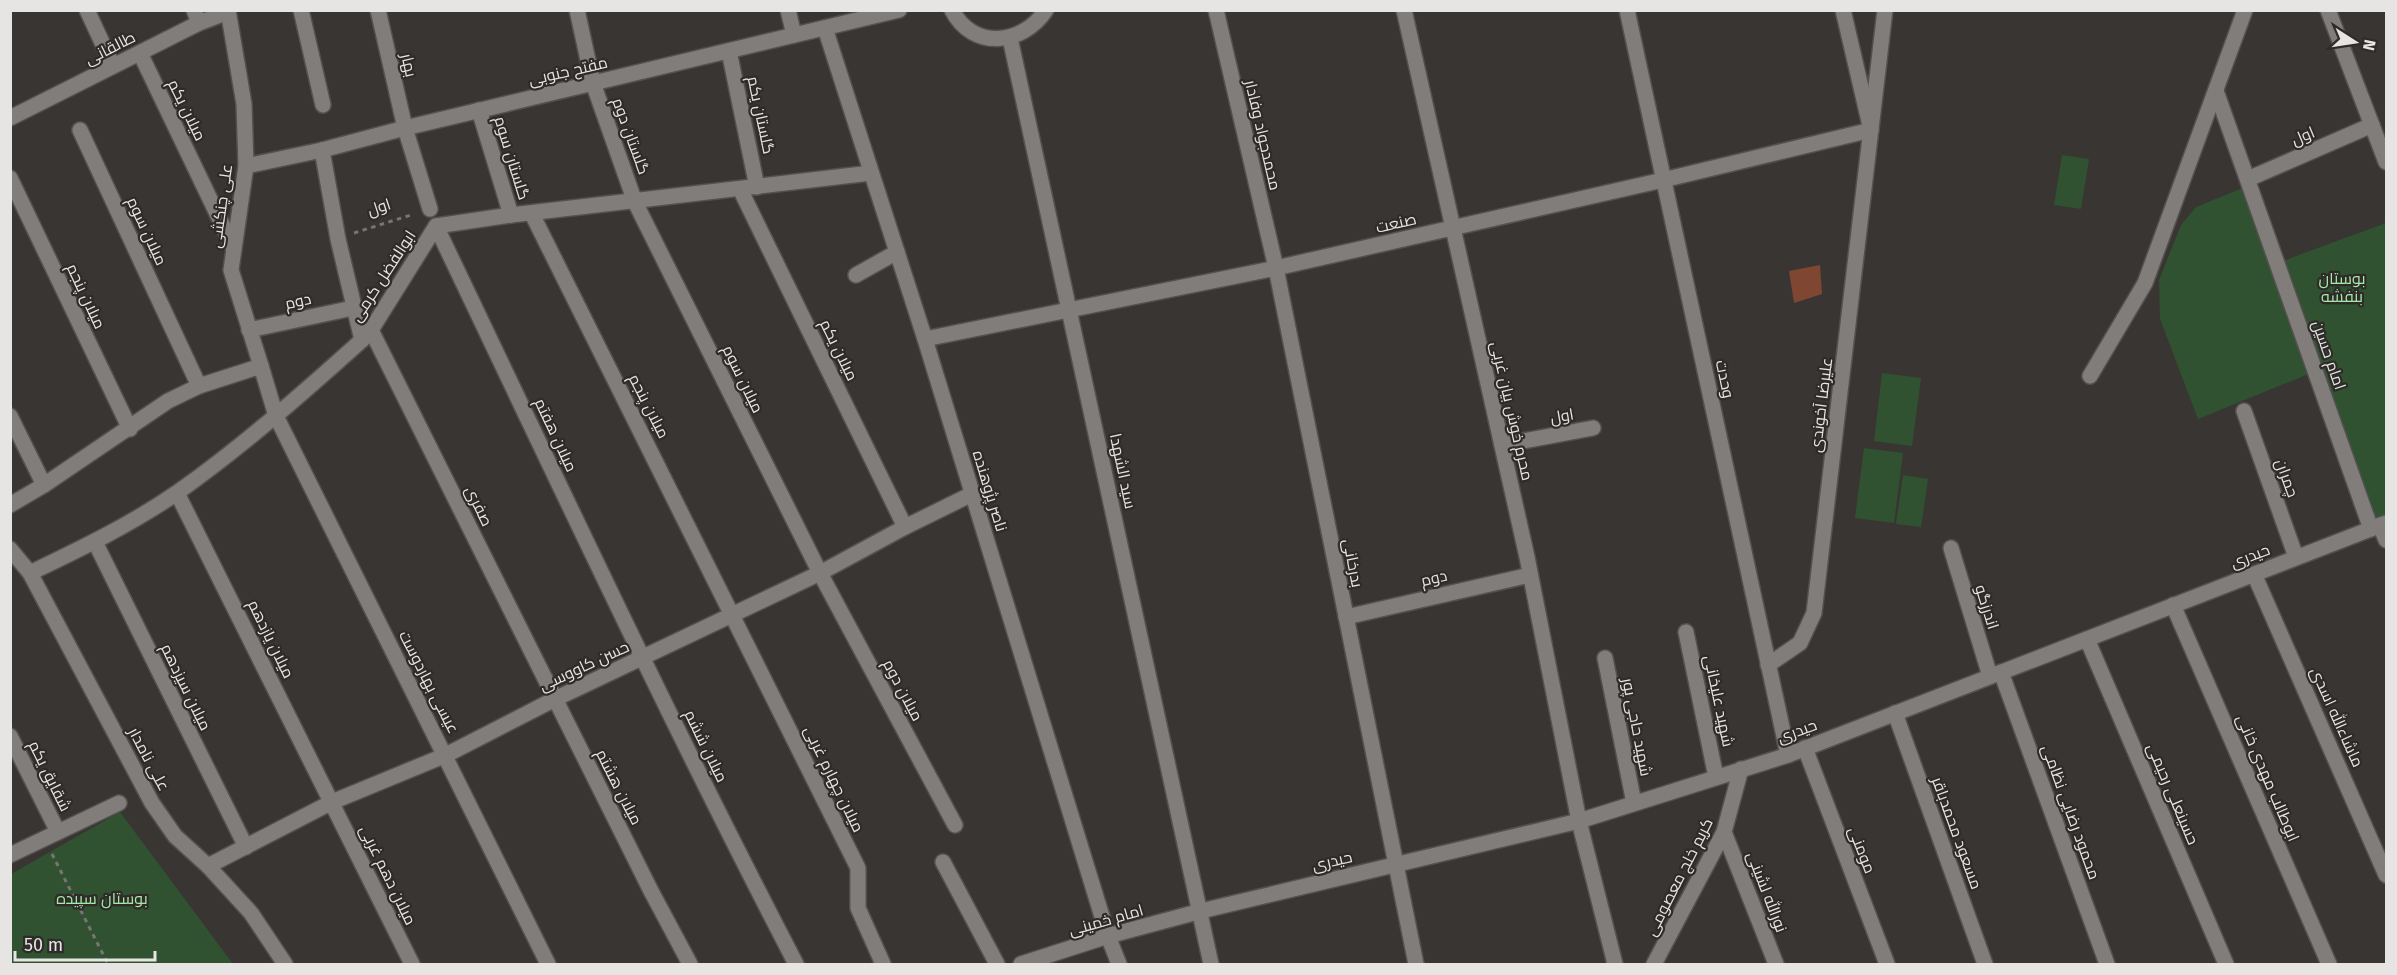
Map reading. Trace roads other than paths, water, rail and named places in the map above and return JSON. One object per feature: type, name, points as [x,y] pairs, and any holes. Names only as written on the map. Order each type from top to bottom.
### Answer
[{"type":"street","points":[[87,10],[113,66]]},
{"type":"street","points":[[301,10],[323,105]]},
{"type":"street","name":"بهار","points":[[378,10],[405,128],[430,209]]},
{"type":"street","name":"گلستان دوم","points":[[577,10],[593,83],[635,202]]},
{"type":"street","points":[[788,10],[794,35]]},
{"type":"street","name":"مفتح جنوبی","points":[[246,166],[322,150],[479,110],[899,10]]},
{"type":"street","points":[[952,10],[964,26],[979,35],[994,39],[1010,38],[1026,32],[1046,10]]},
{"type":"street","name":"محمدجواد وفادار","points":[[1216,10],[1276,268]]},
{"type":"street","name":"محرم خوش بیان غربی","points":[[1404,10],[1502,445],[1579,821],[1615,964]]},
{"type":"street","name":"وحدت","points":[[1627,10],[1788,754]]},
{"type":"street","name":"علیرضا آخوندی","points":[[1843,10],[1871,130]]},
{"type":"street","name":"علیرضا آخوندی","points":[[1768,665],[1800,643],[1814,613],[1885,10]]},
{"type":"street","points":[[2090,376],[2145,283],[2245,10]]},
{"type":"street","points":[[2328,10],[2386,162]]},
{"type":"street","name":"طالقانی","points":[[11,117],[140,53],[196,17],[228,11]]},
{"type":"street","name":"علی چنکشی","points":[[228,11],[244,104],[246,166],[231,270],[261,366]]},
{"type":"street","name":"ناصر پژوهنده","points":[[825,28],[925,339],[1108,936],[1119,964]]},
{"type":"street","name":"سید الشهدا","points":[[1010,38],[1211,964]]},
{"type":"street","name":"گلستان یکم","points":[[729,51],[757,187]]},
{"type":"street","name":"میلان یکم","points":[[140,53],[233,247]]},
{"type":"street","name":"امام حسین","points":[[2216,91],[2386,540]]},
{"type":"street","name":"گلستان سوم","points":[[479,110],[511,215]]},
{"type":"street","name":"اول","points":[[2248,179],[2373,125]]},
{"type":"street","name":"میلان سوم","points":[[80,130],[199,386]]},
{"type":"street","name":"صنعت","points":[[925,339],[1070,311],[1453,229],[1871,130]]},
{"type":"street","name":"صفری","points":[[322,150],[353,308],[555,699]]},
{"type":"street","name":"ابوالفضل کرمی","points":[[30,573],[95,542],[177,493],[276,416],[366,335],[436,226],[511,215],[871,173]]},
{"type":"street","name":"میلان پنجم","points":[[10,178],[129,429]]},
{"type":"street","name":"میلان یکم","points":[[740,189],[905,527]]},
{"type":"street","name":"میلان سوم","points":[[635,202],[820,573]]},
{"type":"street","name":"میلان پنجم","points":[[532,214],[733,615]]},
{"type":"street","name":"میلان هفتم","points":[[436,226],[642,658]]},
{"type":"street","points":[[856,275],[897,252]]},
{"type":"street","name":"بدرخانی","points":[[1276,268],[1416,964]]},
{"type":"street","name":"دوم","points":[[249,330],[353,308]]},
{"type":"street","points":[[10,505],[44,485],[168,401],[199,386],[261,366]]},
{"type":"street","name":"عیسی بهاردوست","points":[[261,366],[276,416],[548,964]]},
{"type":"street","name":"چمران","points":[[2244,411],[2296,557]]},
{"type":"street","points":[[10,416],[44,485]]},
{"type":"street","name":"اول","points":[[1502,445],[1593,428]]},
{"type":"street","name":"میلان یازدهم","points":[[177,493],[332,802]]},
{"type":"street","name":"حسن کاووسی","points":[[208,866],[332,802],[446,755],[555,699],[820,573],[972,494]]},
{"type":"street","name":"حیدری","points":[[1201,911],[1579,821],[1788,754],[2379,525]]},
{"type":"street","name":"میلان سیزدهم","points":[[95,542],[246,848]]},
{"type":"street","name":"اندرزگو","points":[[1951,548],[1995,674]]},
{"type":"street","name":"علی نامدار","points":[[10,549],[30,573],[152,803],[175,836],[208,866],[251,913],[285,964]]},
{"type":"street","name":"میلان دوم","points":[[820,573],[955,825]]},
{"type":"street","name":"ماشاءالله اسدی","points":[[2254,574],[2386,875]]},
{"type":"street","name":"دوم","points":[[1346,617],[1530,575]]},
{"type":"street","name":"ابوطالب مهدی خانی","points":[[2173,605],[2329,964]]},
{"type":"street","name":"میلان چهارم غربی","points":[[733,615],[858,868],[858,908],[884,964]]},
{"type":"street","name":"شهید علیخانی","points":[[1686,632],[1716,777]]},
{"type":"street","name":"حسینعلی رحیمی","points":[[2087,639],[2226,964]]},
{"type":"street","name":"میلان ششم","points":[[642,658],[796,964]]},
{"type":"street","name":"شهید حاجی پور","points":[[1605,658],[1634,803]]},
{"type":"street","name":"محمود رضایی نظامی","points":[[1995,674],[2107,964]]},
{"type":"street","name":"میلان هشتم","points":[[555,699],[690,964]]},
{"type":"street","name":"مسعود محمدباقر","points":[[1895,713],[1985,964]]},
{"type":"street","name":"شقایق یکم","points":[[10,736],[51,836]]},
{"type":"street","name":"مومنی","points":[[1805,748],[1887,964]]},
{"type":"street","name":"کریم خلج معصومی","points":[[1655,964],[1724,832],[1741,769]]},
{"type":"street","name":"میلان دهم غربی","points":[[332,802],[412,964]]},
{"type":"street","points":[[10,855],[119,803]]},
{"type":"street","name":"نورالله لشینی","points":[[1724,832],[1776,964]]},
{"type":"street","points":[[943,862],[997,964]]},
{"type":"street","name":"امام خمینی","points":[[1021,964],[1108,936],[1201,911]]},
{"type":"park label","name":"بوستان بنفشه","points":[[2342,287]]},
{"type":"park label","name":"بوستان سپیده","points":[[102,898]]}]
